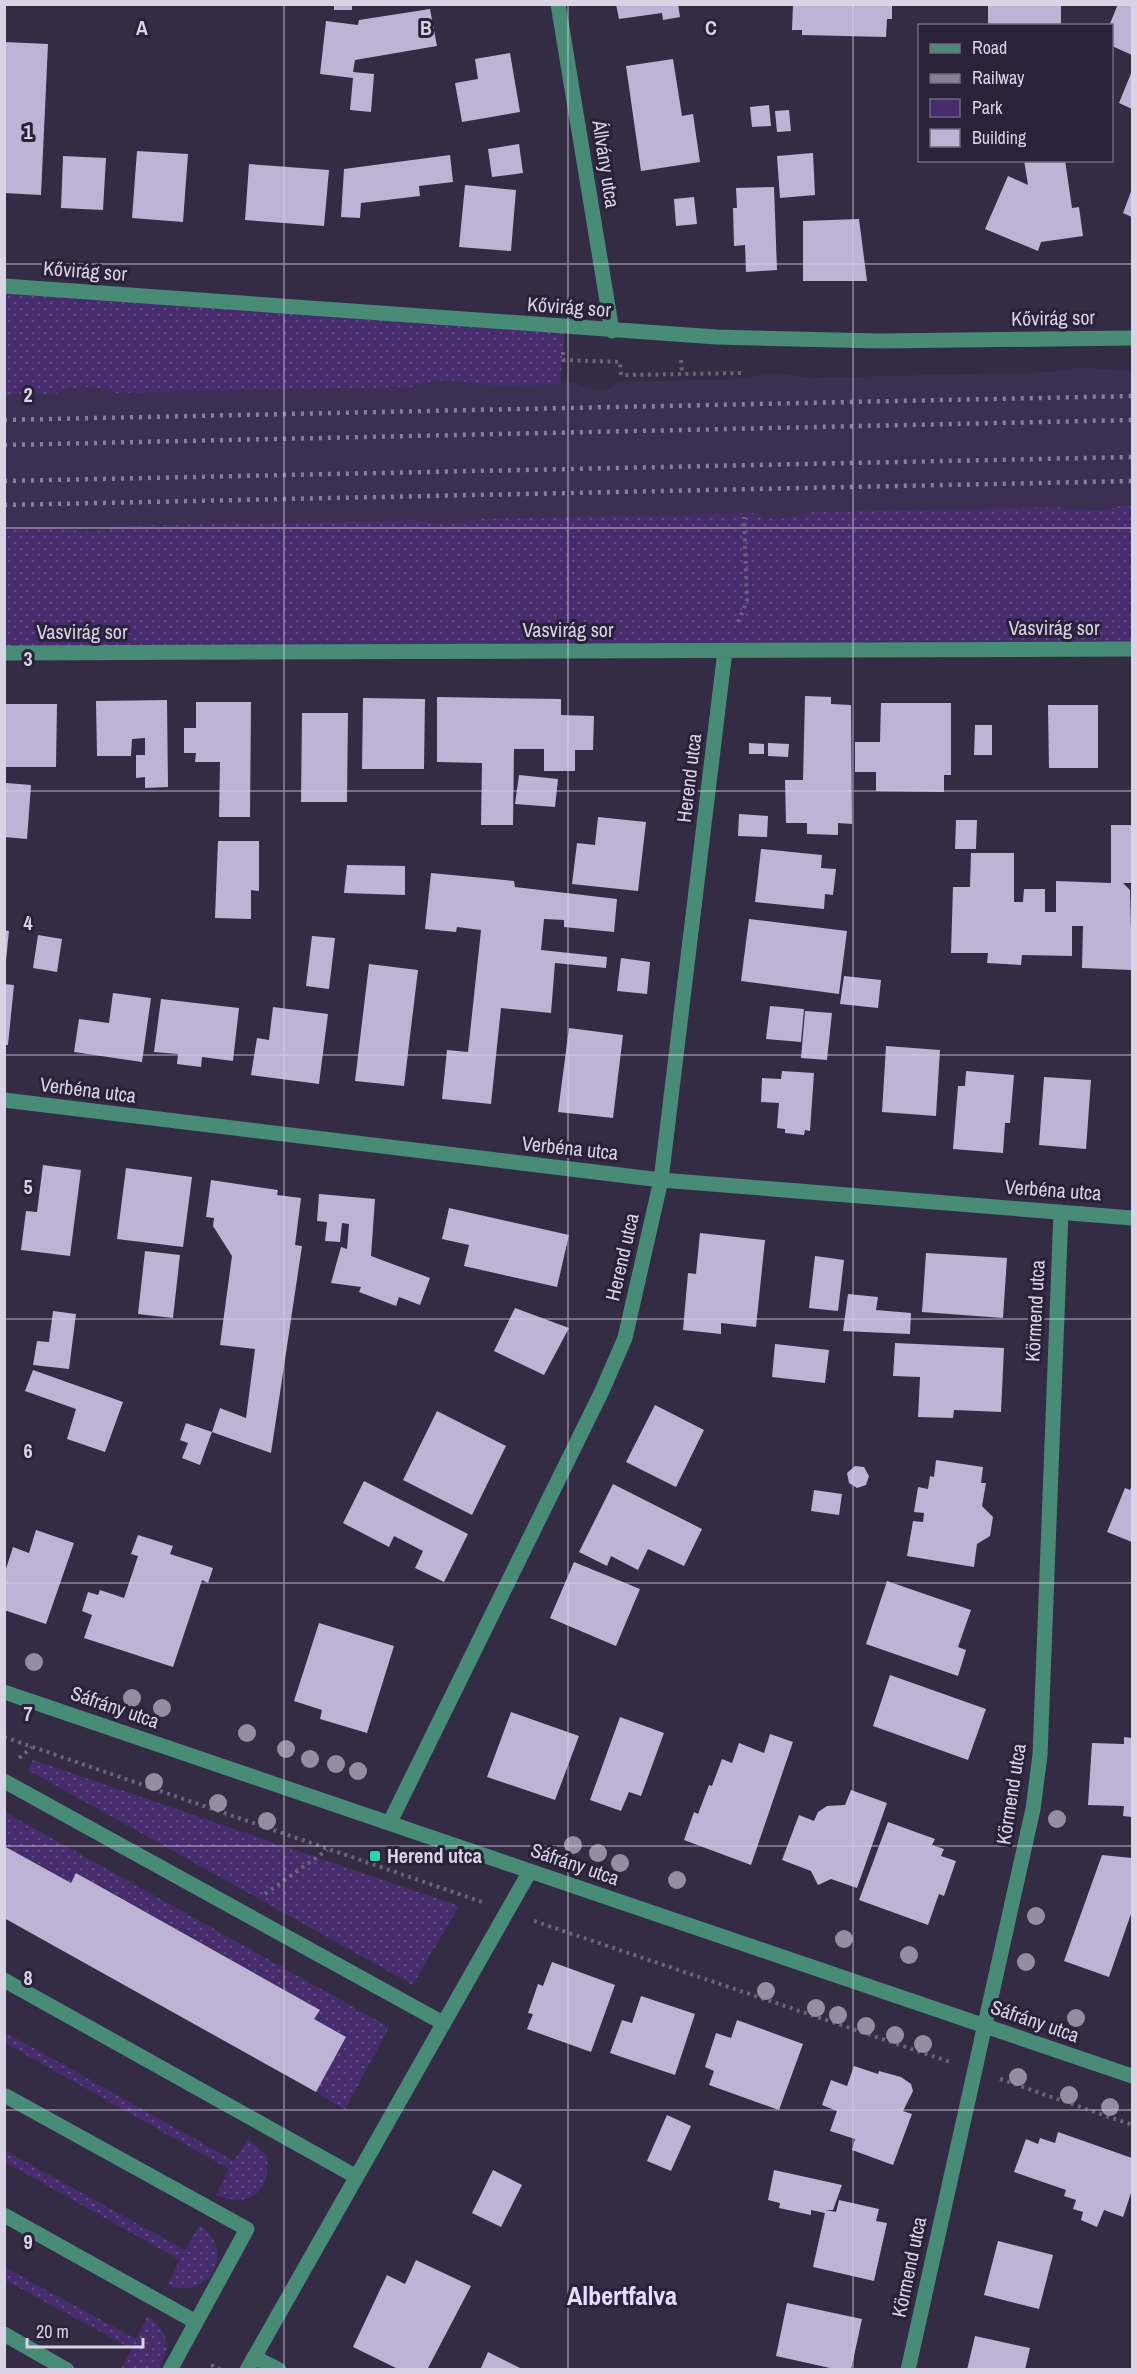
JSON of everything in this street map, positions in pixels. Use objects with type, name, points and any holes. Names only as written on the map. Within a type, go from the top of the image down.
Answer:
[{"type":"street","name":"Állvány utca","points":[[558,4],[612,331]]},
{"type":"street","name":"Kővirág sor","points":[[4,286],[612,331],[879,341],[1132,338]]},
{"type":"street","name":"Vasvirág sor","points":[[4,653],[1132,649]]},
{"type":"street","name":"Herend utca","points":[[390,1822],[602,1391],[625,1338],[661,1180],[725,651]]},
{"type":"street","name":"Verbéna utca","points":[[4,1100],[661,1180],[1132,1218]]},
{"type":"street","name":"Körmend utca","points":[[908,2370],[1033,1809],[1040,1755],[1061,1212]]},
{"type":"street","name":"Sáfrány utca","points":[[4,1692],[1132,2076]]},
{"type":"street","points":[[4,1781],[443,2022]]},
{"type":"street","points":[[279,2370],[250,2363],[530,1871]]},
{"type":"street","points":[[4,1980],[356,2176]]},
{"type":"street","points":[[6,2096],[247,2229],[170,2370]]},
{"type":"street","points":[[4,2215],[196,2322]]},
{"type":"street","points":[[4,2334],[67,2370]]},
{"type":"path","points":[[565,328],[562,360],[620,362],[621,375],[743,373]]},
{"type":"path","points":[[725,651],[747,601],[744,517]]},
{"type":"path","points":[[4,1737],[1132,2125]]},
{"type":"path","points":[[241,1911],[328,1849]]},
{"type":"path","points":[[211,2365],[220,2370]]},
{"type":"shaded area","points":[[1077,367],[1132,371],[1132,505],[1080,511],[1058,507],[810,512],[765,519],[760,513],[475,519],[459,524],[436,526],[415,520],[118,526],[98,532],[75,532],[53,528],[5,529],[4,395],[53,394],[69,388],[93,387],[116,393],[414,387],[435,380],[457,379],[479,384],[574,383],[594,389],[609,389],[619,382],[748,379],[760,374],[785,374],[806,378],[1053,372]]},
{"type":"green space","points":[[4,286],[565,328],[560,384],[499,385],[447,381],[414,387],[116,393],[93,387],[69,388],[53,394],[5,395]]},
{"type":"green space","points":[[1132,505],[1132,649],[5,653],[4,529],[40,527],[91,532],[118,526],[415,520],[445,524],[475,519],[760,513],[765,519],[810,512],[1058,507],[1091,510]]},
{"type":"green space","points":[[33,1760],[459,1906],[413,1985],[28,1770]]},
{"type":"green space","points":[[5,1812],[389,2027],[345,2110],[316,2092],[346,2037],[314,2019],[319,2009],[77,1873],[71,1883],[5,1846]]},
{"type":"green space","points":[[5,2032],[234,2161],[248,2139],[267,2156],[266,2179],[262,2188],[256,2194],[239,2200],[216,2195],[229,2169],[5,2043]]},
{"type":"green space","points":[[4,2150],[185,2250],[200,2225],[211,2236],[216,2248],[217,2260],[214,2271],[206,2280],[195,2286],[182,2288],[167,2285],[180,2260],[5,2162]]},
{"type":"green space","points":[[4,2267],[136,2339],[148,2316],[164,2334],[166,2348],[162,2362],[157,2369],[121,2369],[132,2349],[5,2280]]},
{"type":"building","points":[[334,4],[352,4],[352,10],[334,10]]},
{"type":"building","points":[[616,4],[678,4],[680,17],[663,20],[662,13],[619,19]]},
{"type":"building","points":[[793,4],[892,4],[892,19],[887,19],[886,37],[802,35],[802,30],[792,30]]},
{"type":"building","points":[[988,4],[1061,4],[1061,24],[988,24]]},
{"type":"building","points":[[1118,4],[1132,4],[1132,55],[1113,46],[1113,24],[1110,24]]},
{"type":"building","points":[[430,9],[437,46],[355,60],[353,72],[374,74],[371,112],[350,110],[353,78],[320,74],[326,21],[358,25],[359,20]]},
{"type":"building","points":[[4,42],[48,44],[41,195],[4,193]]},
{"type":"building","points":[[510,53],[520,112],[462,122],[455,83],[478,79],[475,59]]},
{"type":"building","points":[[673,59],[682,116],[693,114],[700,162],[641,171],[626,66]]},
{"type":"building","points":[[1132,71],[1132,109],[1119,103]]},
{"type":"building","points":[[769,105],[771,126],[752,127],[750,107]]},
{"type":"building","points":[[789,110],[791,131],[777,132],[775,111]]},
{"type":"building","points":[[519,144],[523,173],[492,177],[488,149]]},
{"type":"building","points":[[137,151],[188,154],[183,222],[132,218]]},
{"type":"building","points":[[813,153],[815,195],[780,198],[777,156]]},
{"type":"building","points":[[450,155],[453,182],[419,186],[420,196],[361,203],[360,218],[341,217],[344,169]]},
{"type":"building","points":[[63,156],[106,158],[103,210],[61,208]]},
{"type":"building","points":[[1024,162],[1065,162],[1072,208],[1079,207],[1083,236],[1041,242],[1038,251],[985,229],[1008,176],[1028,185]]},
{"type":"building","points":[[249,164],[329,170],[324,226],[245,220]]},
{"type":"building","points":[[465,185],[516,190],[511,251],[459,247]]},
{"type":"building","points":[[774,187],[777,270],[746,272],[745,245],[734,246],[733,208],[737,208],[736,188]]},
{"type":"building","points":[[1132,189],[1132,217],[1123,213]]},
{"type":"building","points":[[694,197],[697,224],[676,226],[674,199]]},
{"type":"building","points":[[859,219],[867,281],[803,281],[803,221]]},
{"type":"building","points":[[805,696],[831,697],[831,704],[851,705],[852,824],[838,823],[838,835],[807,834],[807,823],[786,823],[785,780],[803,780]]},
{"type":"building","points":[[437,697],[561,699],[561,715],[594,716],[593,750],[575,750],[575,771],[544,771],[544,749],[514,749],[513,825],[481,825],[482,763],[437,762]]},
{"type":"building","points":[[363,698],[425,699],[424,769],[362,769]]},
{"type":"building","points":[[167,700],[168,787],[145,788],[145,777],[136,778],[136,755],[145,755],[145,738],[132,739],[131,756],[97,756],[96,701]]},
{"type":"building","points":[[196,702],[251,702],[250,817],[219,817],[220,762],[195,762],[196,753],[184,753],[184,728],[196,728]]},
{"type":"building","points":[[881,703],[951,703],[951,775],[944,775],[944,792],[876,791],[876,772],[855,772],[855,742],[880,742]]},
{"type":"building","points":[[4,704],[57,704],[56,767],[4,767]]},
{"type":"building","points":[[1048,705],[1098,705],[1098,768],[1049,768]]},
{"type":"building","points":[[302,713],[348,713],[347,802],[301,802]]},
{"type":"building","points":[[975,725],[992,725],[992,755],[974,755]]},
{"type":"building","points":[[749,743],[764,744],[764,754],[749,754]]},
{"type":"building","points":[[768,743],[789,744],[788,757],[768,756]]},
{"type":"building","points":[[519,775],[558,779],[555,807],[515,804]]},
{"type":"building","points":[[6,783],[31,785],[27,839],[4,837]]},
{"type":"building","points":[[739,814],[768,816],[767,837],[738,836]]},
{"type":"building","points":[[598,817],[646,822],[638,891],[572,884],[577,843],[595,845]]},
{"type":"building","points":[[956,820],[977,820],[976,849],[955,849]]},
{"type":"building","points":[[1111,825],[1132,825],[1132,883],[1123,883],[1130,890],[1132,970],[1082,968],[1083,926],[1072,926],[1072,956],[1022,955],[1021,965],[987,963],[988,953],[951,953],[953,887],[970,887],[971,853],[1014,853],[1014,902],[1023,902],[1024,889],[1045,889],[1045,912],[1056,912],[1056,881],[1111,883]]},
{"type":"building","points":[[218,841],[259,841],[259,891],[251,890],[251,919],[215,918]]},
{"type":"building","points":[[761,849],[822,855],[821,868],[836,869],[833,895],[825,894],[824,909],[755,902]]},
{"type":"building","points":[[347,865],[405,866],[405,895],[344,893]]},
{"type":"building","points":[[431,873],[514,881],[515,887],[617,899],[614,932],[564,927],[564,920],[544,919],[541,950],[607,957],[606,968],[555,963],[551,1013],[501,1008],[491,1104],[442,1099],[447,1050],[468,1052],[481,930],[457,927],[456,932],[425,929]]},
{"type":"building","points":[[749,919],[847,931],[839,994],[741,981]]},
{"type":"building","points":[[4,930],[9,931],[6,961],[4,961]]},
{"type":"building","points":[[38,935],[62,939],[57,972],[33,968]]},
{"type":"building","points":[[312,936],[335,938],[329,989],[306,986]]},
{"type":"building","points":[[621,958],[650,962],[647,994],[617,991]]},
{"type":"building","points":[[369,964],[418,970],[404,1086],[355,1081]]},
{"type":"building","points":[[844,976],[881,980],[878,1008],[840,1004]]},
{"type":"building","points":[[4,984],[14,985],[8,1045],[4,1045]]},
{"type":"building","points":[[113,993],[151,998],[142,1062],[74,1052],[79,1019],[109,1023]]},
{"type":"building","points":[[161,999],[239,1008],[233,1061],[202,1057],[201,1067],[177,1064],[178,1054],[154,1052]]},
{"type":"building","points":[[770,1006],[804,1009],[801,1042],[766,1039]]},
{"type":"building","points":[[273,1007],[328,1014],[319,1084],[251,1075],[257,1038],[269,1040]]},
{"type":"building","points":[[805,1011],[832,1013],[827,1060],[801,1058]]},
{"type":"building","points":[[569,1028],[623,1035],[613,1118],[558,1112]]},
{"type":"building","points":[[886,1046],[940,1050],[936,1116],[882,1112]]},
{"type":"building","points":[[782,1071],[814,1073],[810,1131],[805,1130],[804,1135],[785,1133],[785,1129],[777,1128],[779,1103],[761,1102],[762,1078],[781,1079]]},
{"type":"building","points":[[966,1071],[1014,1075],[1010,1123],[1005,1123],[1003,1153],[953,1149],[958,1086],[965,1086]]},
{"type":"building","points":[[1044,1077],[1091,1080],[1086,1149],[1039,1145]]},
{"type":"building","points":[[43,1165],[81,1170],[70,1256],[21,1250],[26,1211],[37,1212]]},
{"type":"building","points":[[126,1168],[192,1177],[183,1247],[117,1239]]},
{"type":"building","points":[[211,1180],[278,1190],[277,1195],[301,1198],[295,1245],[302,1246],[271,1453],[212,1432],[220,1408],[246,1418],[255,1349],[220,1345],[232,1256],[213,1226],[214,1218],[206,1217]]},
{"type":"building","points":[[319,1194],[375,1199],[371,1256],[430,1278],[420,1305],[399,1297],[396,1306],[359,1292],[361,1287],[331,1283],[341,1247],[347,1249],[349,1224],[342,1223],[340,1242],[325,1241],[327,1222],[317,1221]]},
{"type":"building","points":[[449,1208],[569,1235],[557,1287],[464,1266],[469,1245],[442,1239]]},
{"type":"building","points":[[700,1233],[765,1240],[756,1327],[721,1323],[721,1334],[683,1330],[688,1273],[696,1274]]},
{"type":"building","points":[[145,1251],[180,1255],[173,1318],[138,1314]]},
{"type":"building","points":[[926,1253],[1007,1258],[1003,1318],[922,1312]]},
{"type":"building","points":[[815,1256],[844,1260],[838,1311],[809,1308]]},
{"type":"building","points":[[848,1294],[878,1297],[876,1310],[911,1313],[910,1334],[843,1331]]},
{"type":"building","points":[[515,1308],[569,1328],[544,1375],[494,1351]]},
{"type":"building","points":[[53,1311],[76,1314],[69,1369],[33,1365],[37,1341],[49,1342]]},
{"type":"building","points":[[895,1343],[1004,1348],[1001,1412],[954,1410],[953,1418],[918,1417],[920,1377],[893,1376]]},
{"type":"building","points":[[775,1344],[829,1350],[825,1383],[772,1377]]},
{"type":"building","points":[[33,1370],[123,1402],[105,1452],[67,1439],[76,1409],[25,1391]]},
{"type":"building","points":[[655,1405],[704,1430],[676,1487],[626,1462]]},
{"type":"building","points":[[437,1411],[506,1446],[472,1515],[403,1480]]},
{"type":"building","points":[[186,1423],[212,1432],[200,1465],[182,1458],[188,1443],[180,1440]]},
{"type":"building","points":[[936,1460],[983,1467],[981,1483],[986,1483],[982,1506],[993,1517],[990,1536],[977,1544],[974,1567],[907,1556],[913,1521],[923,1522],[924,1513],[914,1512],[918,1487],[928,1489],[930,1476],[934,1477]]},
{"type":"building","points":[[855,1466],[864,1467],[869,1476],[866,1485],[857,1488],[849,1483],[847,1473]]},
{"type":"building","points":[[364,1481],[468,1534],[444,1582],[415,1568],[423,1551],[394,1536],[389,1547],[343,1523]]},
{"type":"building","points":[[613,1484],[702,1529],[684,1566],[648,1549],[638,1570],[611,1556],[607,1566],[579,1552]]},
{"type":"building","points":[[1132,1484],[1132,1542],[1107,1532],[1125,1488],[1130,1490]]},
{"type":"building","points":[[814,1490],[842,1494],[839,1515],[811,1511]]},
{"type":"building","points":[[36,1530],[74,1543],[46,1624],[4,1610],[4,1575],[13,1547],[29,1553]]},
{"type":"building","points":[[138,1535],[173,1546],[170,1554],[213,1568],[208,1583],[202,1580],[173,1667],[84,1638],[92,1615],[82,1611],[88,1592],[98,1595],[100,1590],[124,1598],[138,1556],[131,1554]]},
{"type":"building","points":[[574,1562],[640,1589],[616,1646],[550,1618]]},
{"type":"building","points":[[887,1581],[971,1610],[958,1647],[966,1650],[958,1676],[866,1644]]},
{"type":"building","points":[[319,1623],[394,1646],[367,1733],[320,1719],[322,1710],[294,1701]]},
{"type":"building","points":[[890,1675],[986,1709],[968,1760],[873,1726]]},
{"type":"building","points":[[511,1712],[579,1736],[555,1800],[487,1777]]},
{"type":"building","points":[[620,1717],[664,1733],[641,1796],[629,1792],[621,1811],[590,1800]]},
{"type":"building","points":[[770,1734],[793,1742],[751,1865],[684,1840],[694,1812],[698,1814],[722,1759],[732,1763],[739,1743],[764,1753]]},
{"type":"building","points":[[1124,1737],[1132,1738],[1132,1817],[1123,1816],[1124,1806],[1088,1805],[1092,1743],[1124,1744]]},
{"type":"building","points":[[851,1790],[887,1803],[857,1888],[831,1879],[818,1885],[811,1871],[782,1860],[799,1815],[814,1821],[818,1812],[827,1806],[845,1805]]},
{"type":"building","points":[[888,1822],[935,1839],[932,1845],[944,1849],[941,1856],[956,1861],[944,1896],[939,1894],[928,1925],[859,1900]]},
{"type":"building","points":[[4,1846],[71,1883],[76,1873],[320,2010],[314,2019],[346,2037],[316,2092],[4,1918]]},
{"type":"building","points":[[1102,1855],[1132,1858],[1132,1911],[1109,1977],[1064,1961]]},
{"type":"building","points":[[552,1962],[615,1985],[591,2052],[527,2029],[533,2014],[528,2013],[538,1984],[543,1986]]},
{"type":"building","points":[[641,1996],[695,2014],[675,2075],[610,2053],[622,2020],[632,2023]]},
{"type":"building","points":[[737,2020],[803,2044],[779,2110],[709,2085],[714,2071],[705,2067],[716,2033],[731,2038]]},
{"type":"building","points":[[854,2066],[878,2074],[879,2071],[901,2077],[911,2084],[913,2091],[903,2111],[912,2114],[893,2165],[852,2150],[855,2139],[830,2131],[837,2111],[822,2105],[831,2080],[847,2086]]},
{"type":"building","points":[[667,2115],[691,2126],[671,2171],[647,2161]]},
{"type":"building","points":[[1058,2132],[1132,2158],[1132,2190],[1123,2217],[1104,2210],[1097,2227],[1081,2220],[1083,2212],[1073,2209],[1076,2200],[1064,2196],[1066,2190],[1014,2172],[1026,2139],[1038,2144],[1040,2138],[1055,2143]]},
{"type":"building","points":[[493,2170],[522,2185],[501,2227],[472,2213]]},
{"type":"building","points":[[774,2170],[842,2185],[833,2210],[825,2210],[836,2212],[839,2200],[879,2209],[876,2221],[887,2223],[874,2281],[813,2267],[825,2213],[811,2210],[811,2215],[779,2208],[780,2203],[768,2200]]},
{"type":"building","points":[[998,2241],[1053,2255],[1039,2309],[984,2295]]},
{"type":"building","points":[[416,2260],[471,2286],[427,2370],[400,2370],[353,2347],[387,2275],[405,2284]]},
{"type":"building","points":[[787,2303],[862,2319],[851,2370],[839,2370],[776,2356]]},
{"type":"building","points":[[975,2336],[1030,2348],[1025,2370],[967,2370]]},
{"type":"building","points":[[488,2352],[524,2370],[480,2370]]},
{"type":"railway","points":[[4,420],[1132,396]]},
{"type":"railway","points":[[4,445],[1132,420]]},
{"type":"railway","points":[[4,481],[1132,457]]},
{"type":"railway","points":[[4,505],[1132,481]]},
{"type":"place","name":"Herend utca","points":[[375,1856]]},
{"type":"district","name":"Albertfalva","points":[[622,2296]]}]
